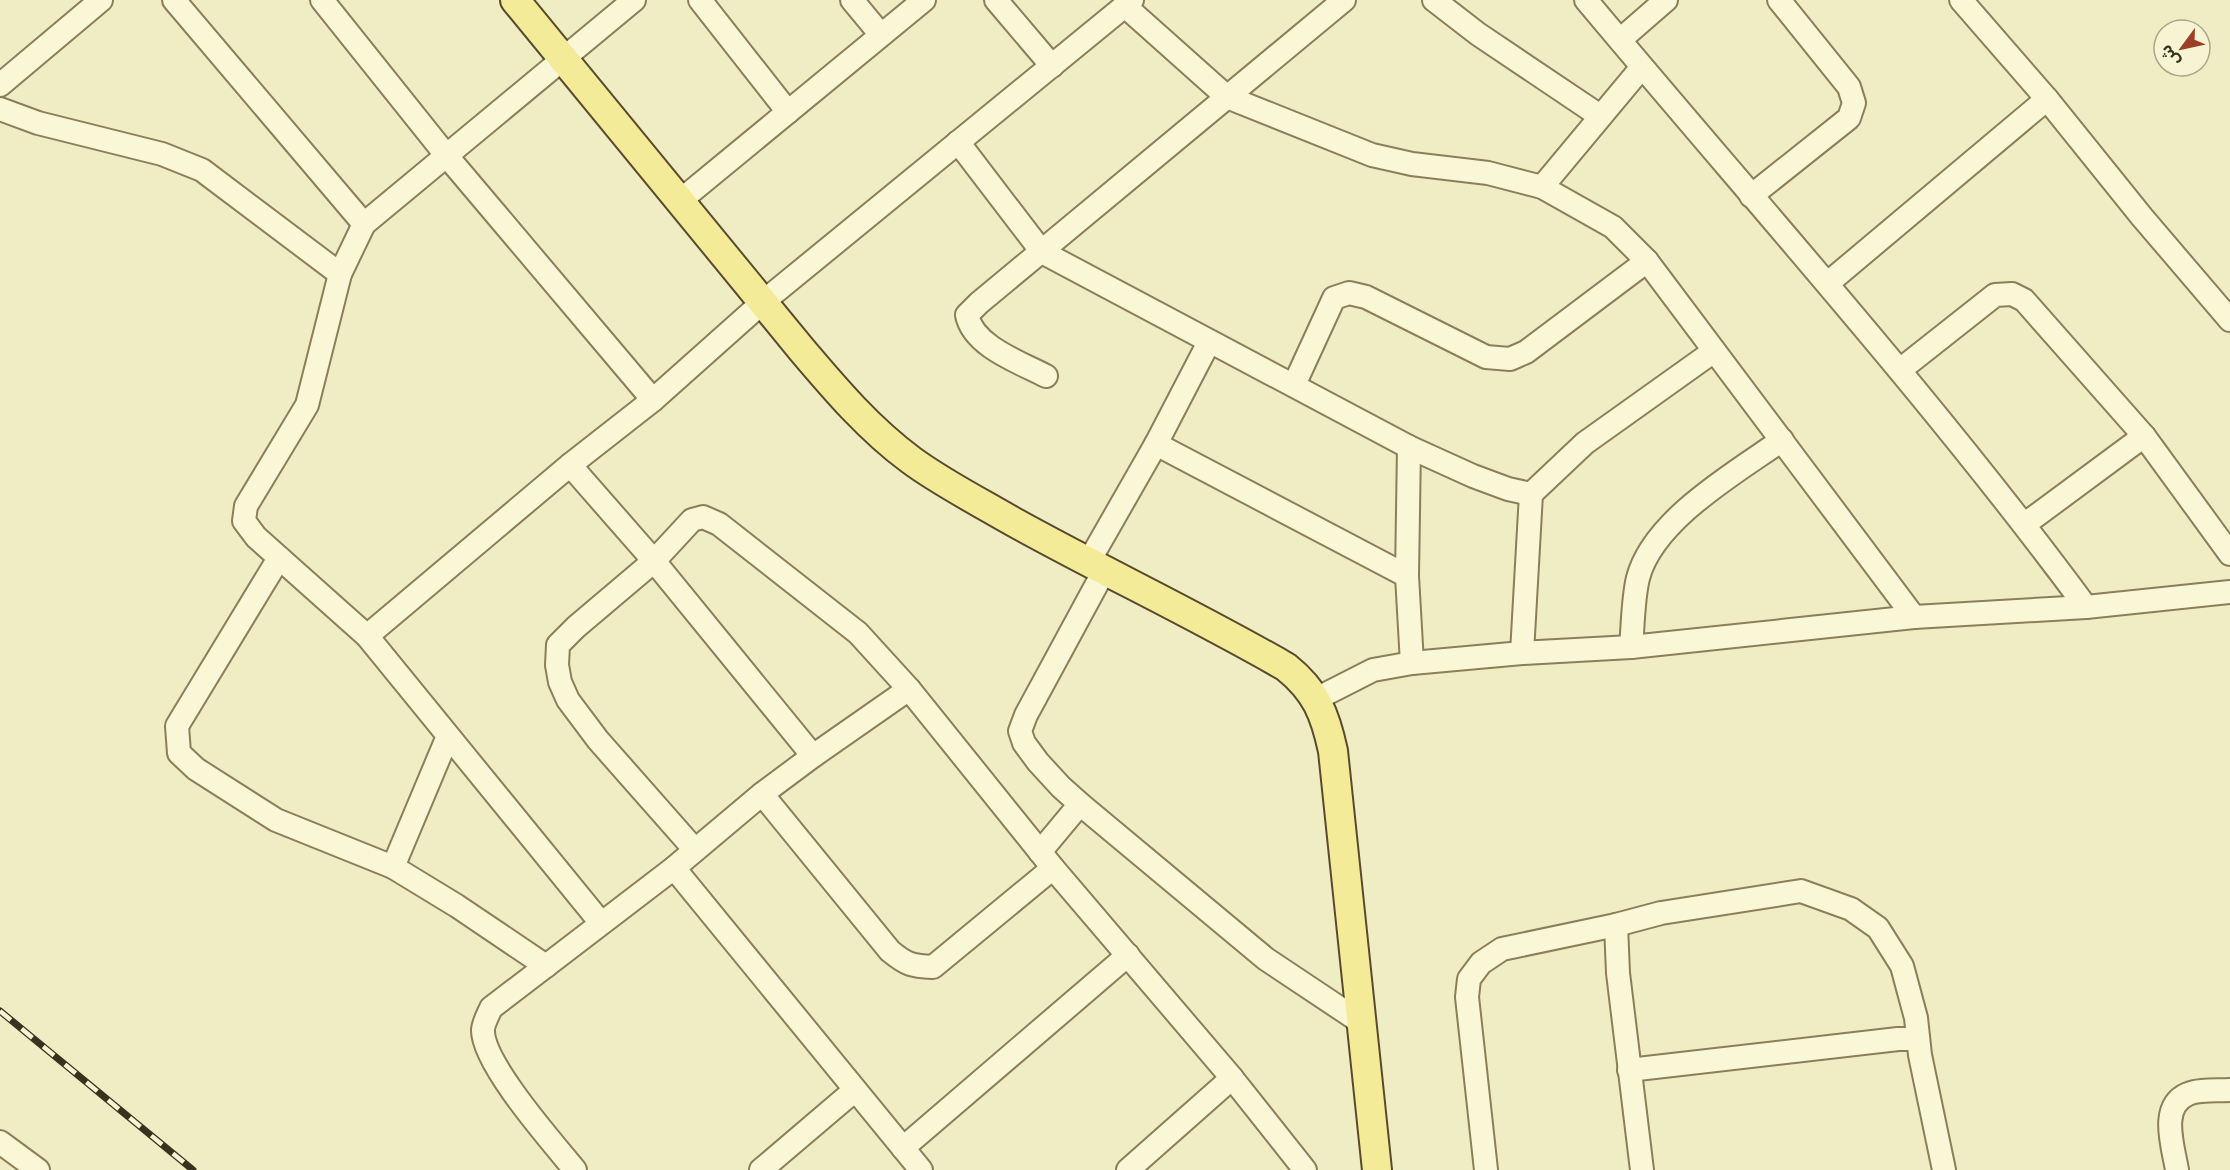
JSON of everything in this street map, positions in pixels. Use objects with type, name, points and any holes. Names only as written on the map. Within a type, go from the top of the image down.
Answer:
[{"type":"main road","points":[[515,0],[838,393],[876,431],[910,460],[945,483],[1096,567],[1286,667],[1299,677],[1316,699],[1326,720],[1333,751],[1377,1170]]},
{"type":"street","points":[[0,85],[101,0]]},
{"type":"street","points":[[174,0],[364,224]]},
{"type":"street","points":[[322,0],[446,155],[653,400]]},
{"type":"street","points":[[601,923],[367,636],[256,537],[244,521],[246,506],[307,405],[340,274],[364,224],[634,0]]},
{"type":"street","points":[[700,0],[788,112]]},
{"type":"street","points":[[852,0],[881,35]]},
{"type":"street","points":[[681,200],[924,0]]},
{"type":"street","points":[[996,0],[1052,66]]},
{"type":"street","points":[[1046,376],[978,338],[969,326],[967,315],[1344,0]]},
{"type":"street","points":[[1434,0],[1478,34],[1600,116]]},
{"type":"street","points":[[1586,0],[1900,370],[2025,524],[2086,607]]},
{"type":"street","points":[[1620,40],[1666,0]]},
{"type":"street","points":[[1751,196],[1849,118],[1854,103],[1850,87],[1779,0]]},
{"type":"street","points":[[1961,0],[2047,99],[2142,218],[2230,320]]},
{"type":"street","points":[[367,636],[570,465],[653,400],[763,302],[1129,3],[1227,96],[1372,155],[1412,164],[1488,173],[1542,187],[1613,226],[1647,261],[1914,617]]},
{"type":"street","points":[[1542,187],[1642,67]]},
{"type":"street","points":[[1828,283],[2047,99]]},
{"type":"street","points":[[0,109],[38,123],[162,154],[202,170],[340,274]]},
{"type":"street","points":[[958,142],[1042,252],[1409,447],[1473,476],[1508,489],[1531,494]]},
{"type":"street","points":[[1294,385],[1334,298],[1349,293],[1366,297],[1486,357],[1509,359],[1526,352],[1647,261]]},
{"type":"street","points":[[1900,370],[1995,295],[2012,294],[2024,300],[2144,436],[2230,554]]},
{"type":"street","points":[[1209,342],[1096,567],[1020,731],[1024,743],[1038,762],[1080,804],[1266,959],[1362,1023]]},
{"type":"street","points":[[1522,653],[1531,494],[1585,443],[1714,351]]},
{"type":"street","points":[[2025,524],[2144,436]]},
{"type":"street","points":[[1631,647],[1638,577],[1656,539],[1696,501],[1782,440]]},
{"type":"street","points":[[1156,444],[1407,576]]},
{"type":"street","points":[[1409,447],[1407,576],[1412,663]]},
{"type":"street","points":[[570,465],[654,561],[813,756]]},
{"type":"street","points":[[695,850],[598,740],[568,700],[560,682],[556,664],[558,645],[654,561],[692,520],[703,517],[719,524],[858,633],[909,689],[1047,860],[1232,1078],[1305,1170]]},
{"type":"street","points":[[279,558],[177,726],[179,753],[196,769],[276,820],[393,867],[457,906],[546,966]]},
{"type":"street","points":[[1316,699],[1373,670],[1412,663],[1522,653],[1631,647],[1914,617],[2086,607],[2230,592]]},
{"type":"street","points":[[575,1170],[497,1069],[486,1044],[483,1030],[491,1008],[674,868],[762,794],[909,689]]},
{"type":"street","points":[[393,867],[448,736]]},
{"type":"street","points":[[762,794],[890,951],[905,963],[933,967],[1047,860],[1080,804]]},
{"type":"street","points":[[674,868],[921,1170]]},
{"type":"street","points":[[1486,1170],[1467,997],[1468,979],[1481,963],[1502,949],[1616,925],[1660,913],[1801,891],[1851,909],[1878,928],[1902,966],[1916,1018],[1918,1039],[1944,1170]]},
{"type":"street","points":[[1616,925],[1618,974],[1642,1170]]},
{"type":"street","points":[[903,1148],[1128,955]]},
{"type":"street","points":[[1629,1070],[1898,1039],[1918,1039]]},
{"type":"street","points":[[1128,1170],[1232,1078]]},
{"type":"street","points":[[774,1166],[855,1090]]},
{"type":"street","points":[[2177,1170],[2169,1116],[2175,1102],[2189,1093],[2230,1090]]},
{"type":"street","points":[[0,1142],[38,1170]]},
{"type":"railway","points":[[0,1011],[193,1170]]}]
